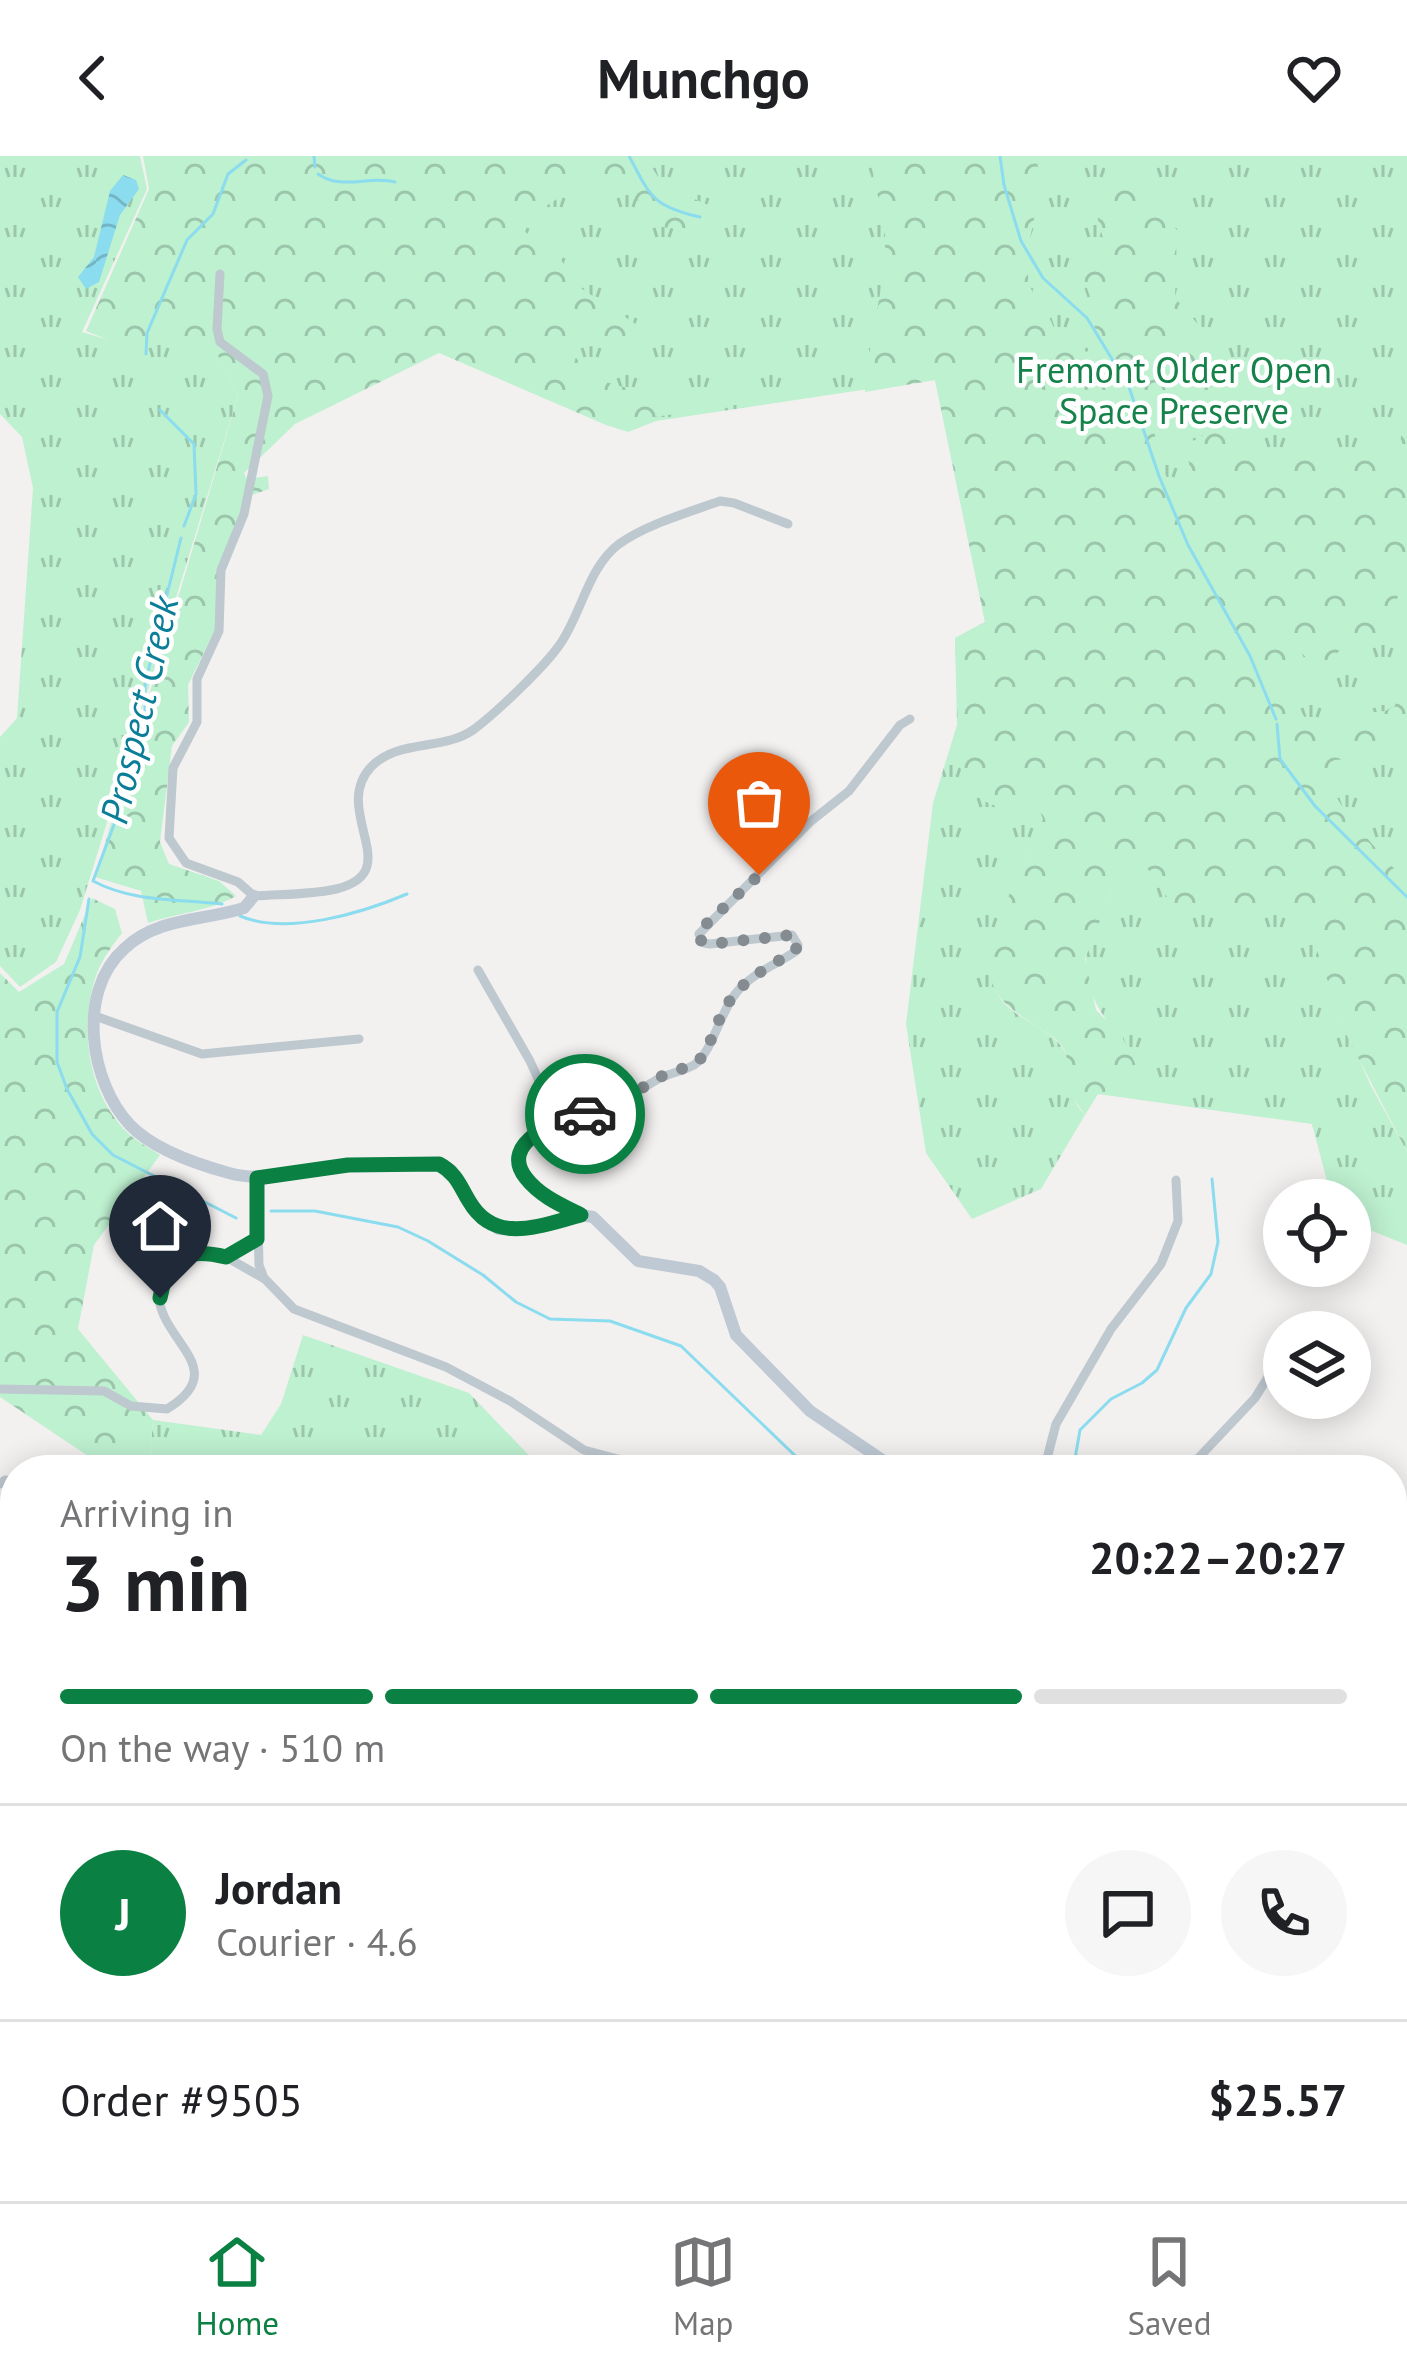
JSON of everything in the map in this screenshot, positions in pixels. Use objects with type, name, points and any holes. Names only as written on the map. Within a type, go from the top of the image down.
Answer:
[{"type":"street","points":[[220,274],[220,342],[263,374],[268,396],[244,514],[221,570],[219,631],[197,680],[197,722],[173,768],[169,838],[186,863],[238,882],[254,896]]},
{"type":"street","points":[[581,1215],[523,1230],[499,1229],[482,1219],[451,1170],[439,1164],[348,1165],[257,1178],[172,1153],[133,1128],[109,1097],[95,1053],[95,1016],[106,974],[124,948],[154,929],[244,908],[254,896],[338,889],[358,879],[368,866],[370,847],[356,811],[359,782],[374,763],[398,750],[449,740],[476,728],[559,646],[601,566],[620,544],[720,501],[788,524]]},
{"type":"street","points":[[875,1455],[810,1411],[736,1335],[714,1280],[699,1271],[638,1262],[593,1217],[546,1197],[520,1169],[520,1159],[532,1135],[557,1121],[607,1109],[662,1076],[695,1064],[705,1054],[724,1008],[736,993],[749,979],[796,950],[797,939],[792,935],[710,944],[698,934],[810,822],[849,791],[900,725],[910,719]]},
{"type":"street","points":[[478,970],[530,1061],[557,1121]]},
{"type":"street","points":[[95,1016],[202,1054],[359,1040]]},
{"type":"street","points":[[257,1178],[257,1239],[264,1278]]},
{"type":"street","points":[[1048,1455],[1056,1424],[1111,1330],[1161,1264],[1178,1221],[1176,1180]]},
{"type":"street","points":[[226,1257],[257,1239]]},
{"type":"street","points":[[0,1389],[104,1391],[131,1406],[167,1409],[189,1388],[194,1371],[190,1351],[165,1318],[160,1298],[164,1278],[185,1255],[205,1252],[226,1257],[264,1278],[294,1309],[446,1367],[584,1450],[603,1455]]},
{"type":"street","points":[[1201,1455],[1263,1385]]},
{"type":"green space","points":[[0,156],[140,156],[147,189],[82,332],[116,342],[140,254],[213,344],[238,396],[80,910],[56,962],[20,987],[0,966],[0,737],[17,718],[33,488],[22,437],[0,414]]},
{"type":"green space","points":[[143,156],[644,156],[665,187],[711,206],[711,219],[699,226],[657,226],[631,195],[605,182],[577,188],[525,220],[524,231],[558,256],[582,289],[651,334],[647,343],[631,353],[577,344],[572,352],[603,381],[671,394],[674,414],[606,425],[439,353],[295,424],[244,473],[247,479],[268,476],[269,489],[249,496],[219,569],[215,630],[188,685],[189,722],[172,746],[160,842],[169,864],[219,881],[236,896],[148,923],[141,891],[95,877],[238,396],[212,343],[116,343],[86,331],[149,189]]},
{"type":"green space","name":"Fremont Older Open Space Preserve","points":[[552,156],[1407,156],[1407,1005],[1340,1016],[1407,1152],[1407,1245],[1371,1230],[1371,1179],[1326,1179],[1312,1124],[1141,1100],[1133,1063],[1103,1016],[1088,981],[1089,942],[1112,889],[1027,853],[993,949],[995,987],[1003,1002],[1062,1047],[1073,1096],[1085,1115],[1041,1189],[972,1219],[926,1153],[906,1024],[933,803],[957,725],[955,638],[985,622],[935,379],[656,421],[628,432],[606,425],[494,226]]},
{"type":"green space","points":[[873,156],[1034,156],[1039,184],[1028,253],[1030,286],[1061,341],[1078,356],[1088,351],[1097,318],[1080,267],[1104,242],[1095,209],[1106,180],[1104,156],[1137,156],[1148,201],[1177,230],[1175,298],[1203,330],[1213,381],[1207,393],[1158,422],[1154,431],[1164,472],[1178,498],[1192,498],[1196,490],[1185,448],[1208,433],[1238,436],[1265,463],[1277,462],[1303,447],[1314,449],[1330,465],[1347,465],[1370,452],[1394,451],[1400,444],[1407,394],[1407,565],[1393,625],[1389,631],[1349,638],[1328,665],[1315,667],[1300,651],[1294,651],[1288,674],[1297,706],[1319,733],[1336,727],[1346,715],[1395,706],[1397,681],[1407,664],[1407,750],[1381,746],[1368,758],[1334,760],[1330,770],[1343,808],[1407,883],[1407,1152],[1347,1036],[1304,913],[1294,908],[1208,916],[1172,904],[1148,869],[1133,873],[1112,889],[1085,959],[1096,1010],[1121,1035],[1141,1076],[1141,1100],[1098,1094],[1085,1115],[1062,1082],[1066,1057],[1062,1046],[1008,1006],[993,985],[993,948],[999,925],[1043,819],[1039,809],[1017,810],[984,801],[973,792],[959,764],[955,638],[985,622],[935,380],[865,392],[885,251]]},
{"type":"green space","points":[[92,898],[115,909],[122,933],[102,963],[91,993],[90,1058],[95,1080],[115,1118],[132,1137],[160,1155],[94,1245],[78,1329],[153,1420],[150,1455],[87,1455],[0,1397],[0,973],[19,992],[64,964]]},
{"type":"green space","points":[[303,1335],[469,1393],[529,1455],[150,1455],[153,1420],[261,1435],[281,1404]]},
{"type":"water","points":[[123,175],[136,180],[139,189],[120,215],[99,282],[86,289],[78,277],[94,257],[110,191]]},
{"type":"waterway","points":[[314,156],[315,167]]},
{"type":"waterway","points":[[629,156],[655,198],[700,217]]},
{"type":"waterway","points":[[1000,156],[1021,241],[1043,278],[1087,318],[1129,387],[1188,545],[1250,656],[1276,719]]},
{"type":"waterway","name":"Prospect Creek","points":[[146,354],[147,333],[187,240],[213,214],[228,174],[246,160]]},
{"type":"waterway","points":[[318,174],[336,181],[395,182]]},
{"type":"waterway","name":"Prospect Creek","points":[[160,410],[194,444],[196,494],[184,526]]},
{"type":"waterway","name":"Prospect Creek","points":[[181,538],[145,684],[145,719],[120,772],[115,822],[93,881],[139,896],[222,904]]},
{"type":"waterway","points":[[1277,724],[1280,759],[1315,806],[1407,897]]},
{"type":"waterway","points":[[240,916],[259,922],[302,923],[347,915],[407,894]]},
{"type":"waterway","name":"Prospect Creek","points":[[89,899],[80,957],[57,1012],[57,1062],[67,1089],[92,1134],[113,1155],[236,1218]]},
{"type":"waterway","points":[[1076,1455],[1080,1430],[1111,1399],[1157,1370],[1186,1308],[1211,1274],[1218,1242],[1212,1179]]},
{"type":"waterway","name":"Prospect Creek","points":[[271,1211],[315,1211],[398,1227],[550,1319],[610,1321],[681,1346],[794,1455]]},
{"type":"way so far","points":[[585,1114],[607,1109],[662,1076],[695,1064],[705,1054],[724,1008],[736,993],[749,979],[796,950],[797,939],[792,935],[710,944],[700,940],[704,926],[759,875]]},
{"type":"route","points":[[160,1298],[164,1278],[185,1255],[205,1252],[226,1257],[257,1239],[257,1178],[348,1165],[439,1164],[451,1170],[482,1219],[499,1229],[523,1230],[581,1215],[546,1197],[525,1177],[520,1159],[532,1135],[566,1117],[585,1114]]}]
